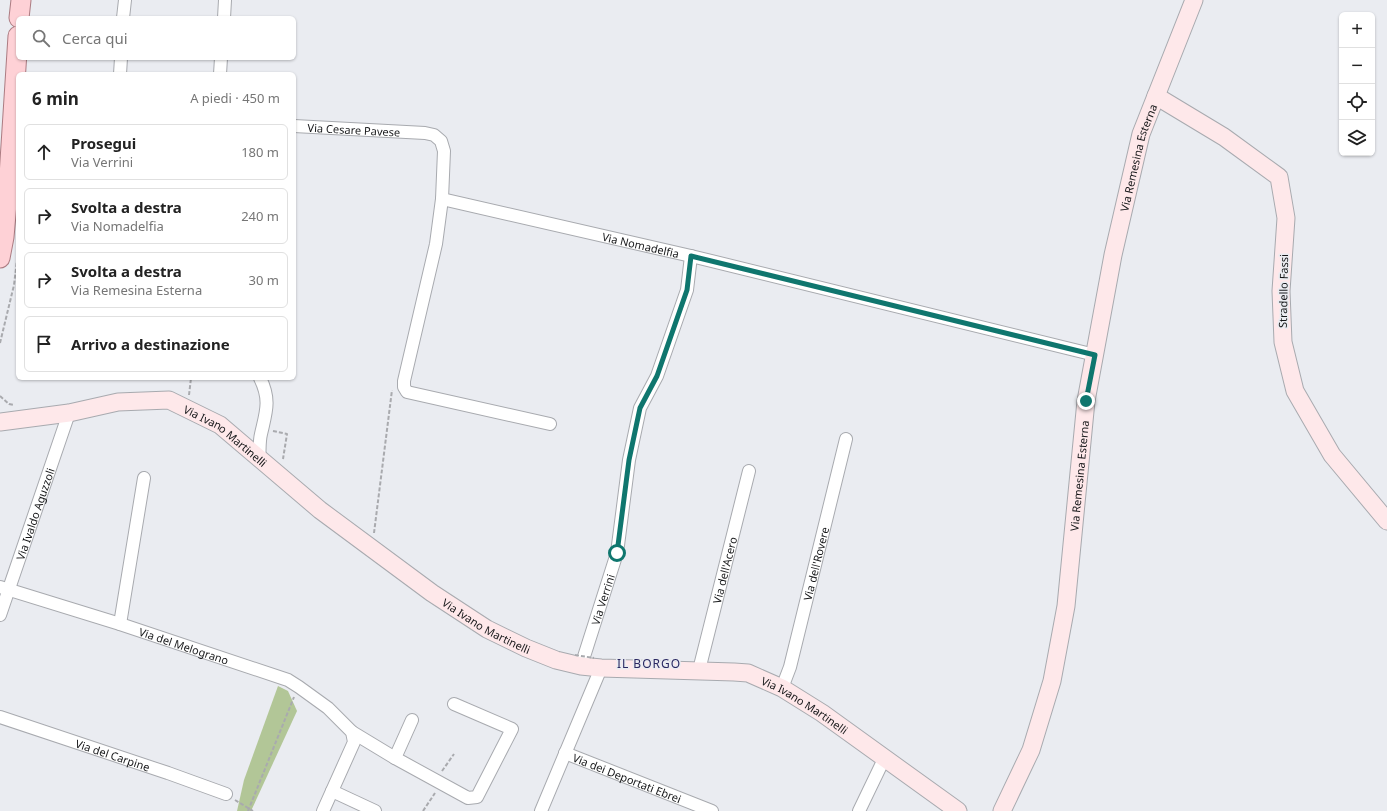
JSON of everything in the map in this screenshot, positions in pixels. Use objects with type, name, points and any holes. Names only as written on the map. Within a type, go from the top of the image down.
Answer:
[{"type":"main road","points":[[20,16],[21,0]]},
{"type":"main road","points":[[7,249],[4,197],[5,160],[16,55]]},
{"type":"street","points":[[123,16],[125,0]]},
{"type":"street","points":[[224,16],[225,0]]},
{"type":"street","name":"Via Remesina Esterna","points":[[1002,811],[1031,750],[1052,681],[1066,606],[1086,401],[1113,255],[1140,142],[1156,96],[1194,0]]},
{"type":"street","points":[[120,72],[121,60]]},
{"type":"street","points":[[220,72],[221,60]]},
{"type":"street","name":"Stradello Fassi","points":[[1156,96],[1224,137],[1279,178],[1286,218],[1281,291],[1283,342],[1295,391],[1332,455],[1387,521]]},
{"type":"street","name":"Via Cesare Pavese","points":[[296,126],[413,132],[434,135],[441,141],[444,151],[442,199],[436,244],[404,381],[404,387],[407,392],[550,424]]},
{"type":"street","name":"Via Nomadelfia","points":[[442,199],[691,256],[1095,355]]},
{"type":"street","name":"Via Verrini","points":[[540,811],[565,753],[617,553],[629,460],[640,408],[657,376],[687,290],[691,256]]},
{"type":"street","points":[[259,460],[261,435],[267,410],[265,388],[261,380]]},
{"type":"street","name":"Via Ivano Martinelli","points":[[0,422],[69,413],[118,402],[169,400],[220,425],[259,460],[320,510],[432,593],[487,629],[526,648],[556,660],[748,673],[782,688],[822,713],[958,811]]},
{"type":"street","name":"Via Ivano Martinelli","points":[[0,411],[16,416],[39,417]]},
{"type":"street","name":"Via Ivaldo Aguzzoli","points":[[0,615],[4,589],[69,413]]},
{"type":"street","name":"Via dell'Rovere","points":[[782,688],[790,667],[846,439]]},
{"type":"street","name":"Via dell'Acero","points":[[699,670],[749,471]]},
{"type":"street","points":[[120,624],[144,478]]},
{"type":"street","name":"Via del Melograno","points":[[4,589],[120,624],[288,680],[299,686],[328,708],[352,732],[395,758],[468,798],[477,797],[512,729],[454,704]]},
{"type":"street","name":"Via del Carpine","points":[[0,717],[226,794]]},
{"type":"street","points":[[395,758],[412,720]]},
{"type":"street","points":[[323,811],[354,742],[352,732]]},
{"type":"street","name":"Via dei Deportati Ebrei","points":[[565,753],[712,811]]},
{"type":"street","points":[[859,811],[885,757]]},
{"type":"street","points":[[332,792],[375,811]]},
{"type":"path","points":[[0,343],[14,285],[7,249]]},
{"type":"path","points":[[248,810],[299,686]]},
{"type":"path","points":[[226,794],[248,810],[253,811]]},
{"type":"green space","points":[[278,686],[288,691],[297,711],[251,811],[237,811],[244,780]]},
{"type":"district","name":"IL BORGO","points":[[649,663]]},
{"type":"route","points":[[617,553],[629,460],[640,408],[657,376],[687,290],[691,256],[1095,355],[1086,401]]}]
